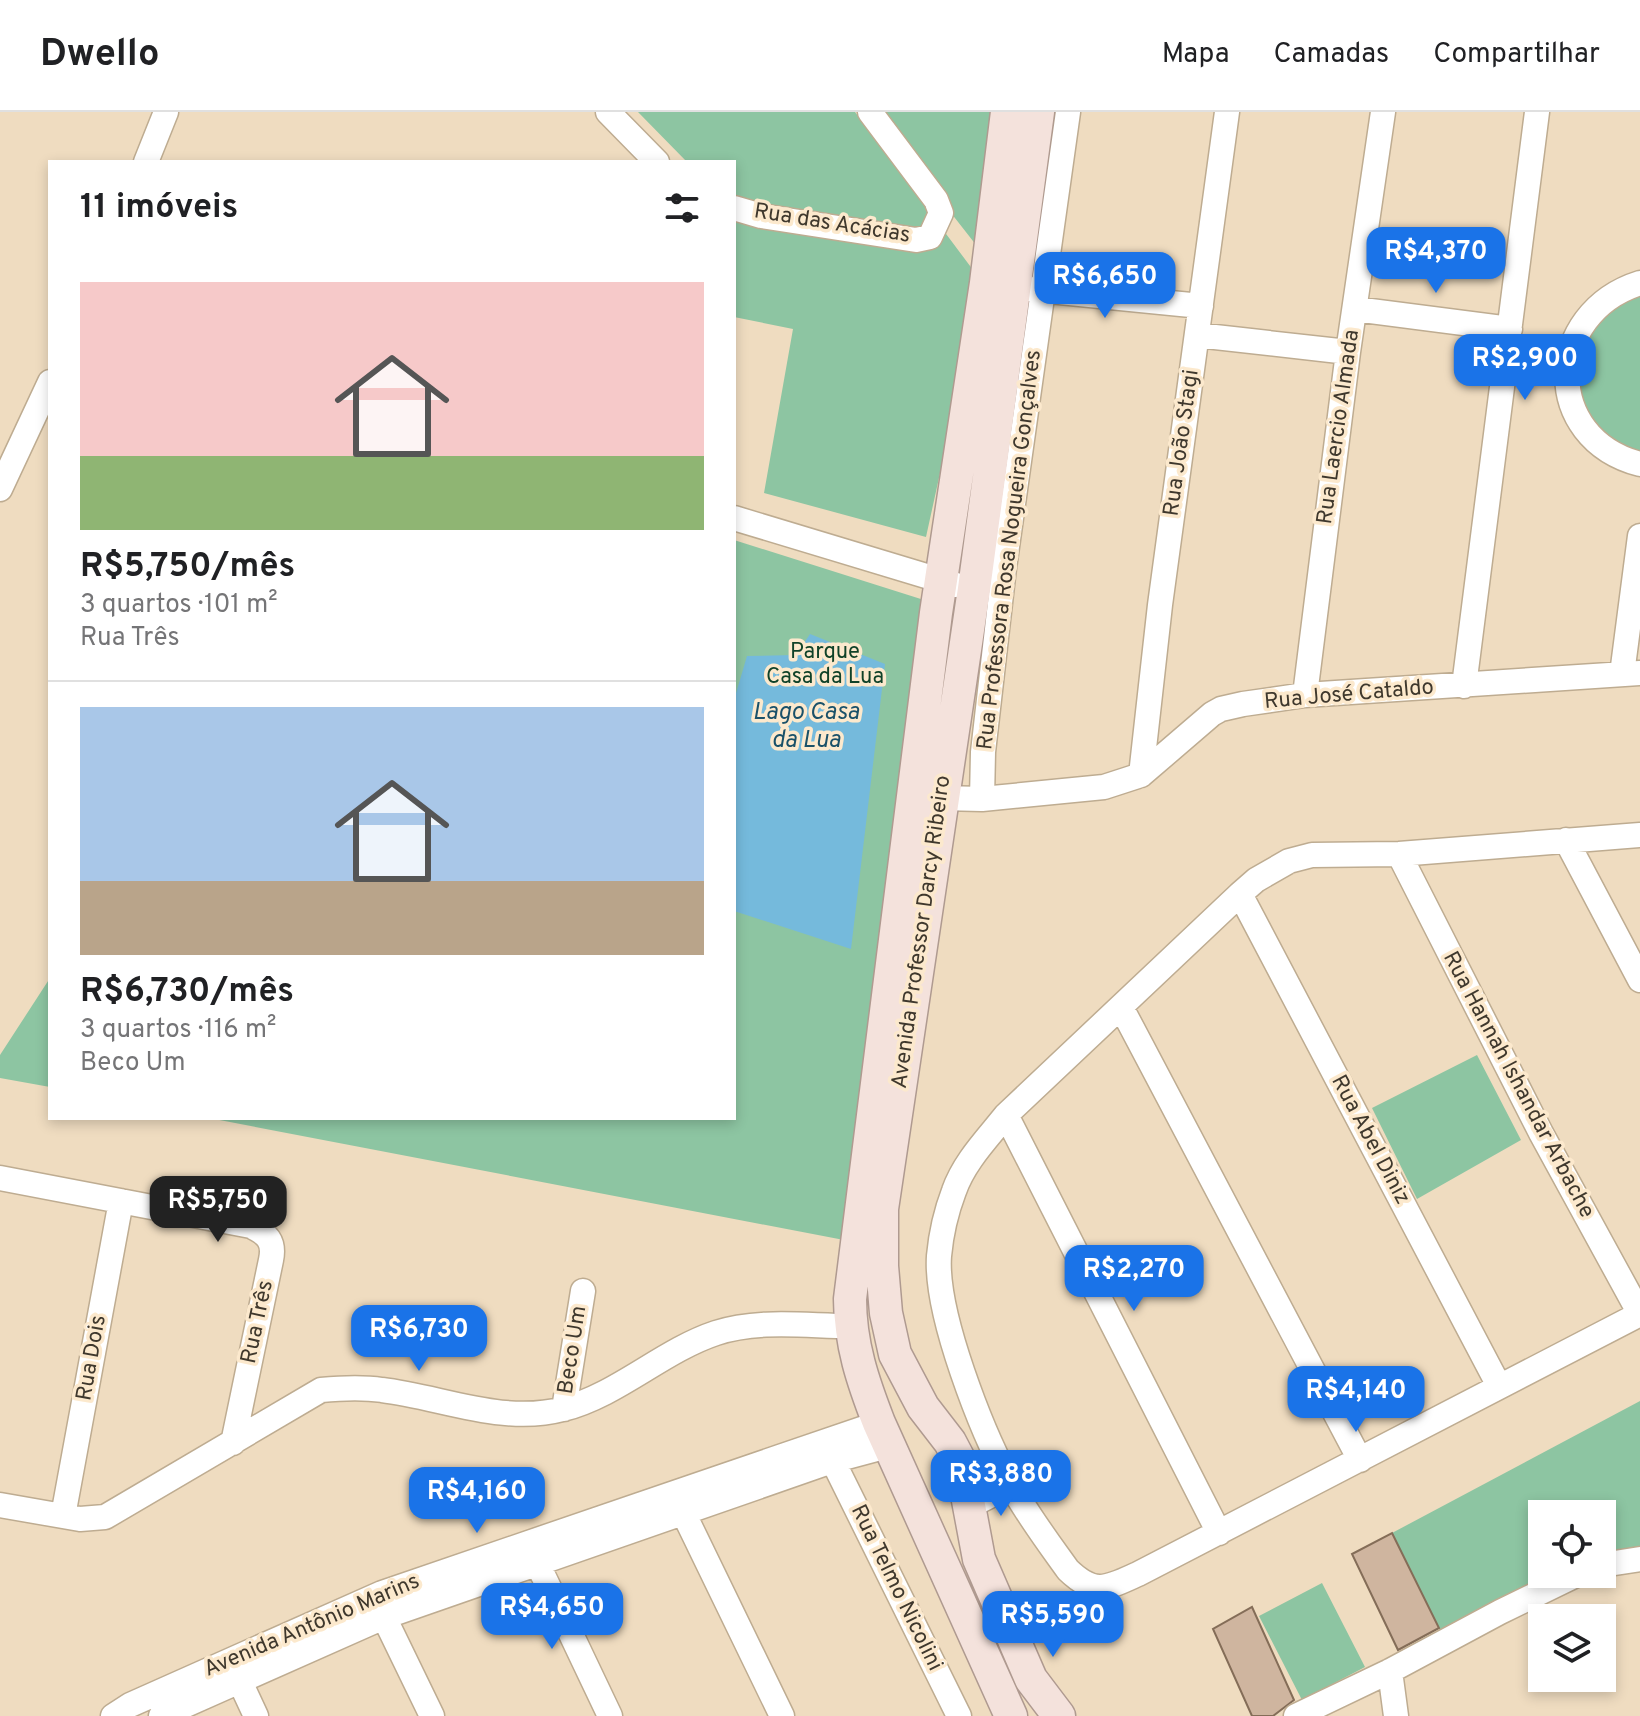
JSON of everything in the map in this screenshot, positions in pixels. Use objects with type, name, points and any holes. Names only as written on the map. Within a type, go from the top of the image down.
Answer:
[{"type":"main road","name":"Avenida Professor Darcy Ribeiro","points":[[1007,112],[866,1162],[850,1299],[850,1326],[860,1374],[887,1443],[1011,1716]]},
{"type":"main road","name":"Avenida Professor Darcy Ribeiro","points":[[1038,112],[1030,289],[974,589],[882,1209],[883,1282],[895,1354],[923,1407],[961,1463],[979,1559],[1031,1679],[1059,1716]]},
{"type":"main road","points":[[850,1326],[866,1332],[895,1354]]},
{"type":"main road","points":[[923,1407],[902,1407],[892,1411],[887,1443],[935,1503],[952,1509],[970,1506]]},
{"type":"street","points":[[147,160],[166,112]]},
{"type":"street","points":[[608,112],[655,160]]},
{"type":"street","name":"Rua das Acácias","points":[[736,209],[761,216],[916,240],[930,237],[941,213],[936,200],[870,112]]},
{"type":"street","name":"Rua Professora Rosa Nogueira Gonçalves","points":[[982,799],[983,752],[1030,289],[1068,112]]},
{"type":"street","name":"Rua João Stagi","points":[[1141,775],[1160,605],[1227,112]]},
{"type":"street","name":"Rua Laercio Almada","points":[[1305,695],[1348,352],[1383,112]]},
{"type":"street","points":[[1464,686],[1537,112]]},
{"type":"street","points":[[1640,283],[1619,289],[1595,306],[1578,329],[1568,357],[1567,382],[1573,407],[1585,429],[1602,448],[1624,460],[1640,464]]},
{"type":"street","points":[[1030,289],[1201,306]]},
{"type":"street","points":[[1355,309],[1509,340],[1568,357]]},
{"type":"street","points":[[1197,335],[1348,352]]},
{"type":"street","points":[[2,481],[48,386]]},
{"type":"street","points":[[736,519],[974,589]]},
{"type":"street","points":[[1631,674],[1640,536]]},
{"type":"street","name":"Rua José Cataldo","points":[[941,798],[982,799],[1104,787],[1141,775],[1201,721],[1221,709],[1305,695],[1631,674]]},
{"type":"street","points":[[1640,835],[1399,854],[1312,855],[1266,873],[1006,1115],[974,1155],[955,1187],[945,1218],[939,1259],[944,1308],[982,1427],[1011,1485],[1068,1570],[1080,1582],[1093,1588],[1110,1586],[1138,1574],[1640,1314]]},
{"type":"street","points":[[1566,840],[1640,980]]},
{"type":"street","name":"Rua Hannah Ishandar Arbache","points":[[1399,854],[1541,1133],[1640,1314]]},
{"type":"street","name":"Rua Abel Diniz","points":[[1240,894],[1499,1386]]},
{"type":"street","points":[[1121,1007],[1360,1460]]},
{"type":"street","points":[[1006,1115],[1219,1533]]},
{"type":"street","name":"Rua Três","points":[[0,1178],[251,1226],[271,1240],[271,1260],[233,1443]]},
{"type":"street","name":"Rua Dois","points":[[63,1516],[121,1201]]},
{"type":"street","name":"Beco Um","points":[[564,1409],[583,1291]]},
{"type":"street","points":[[0,1505],[92,1520],[105,1517],[321,1390],[345,1387],[383,1390],[472,1408],[530,1414],[564,1409],[605,1392],[672,1352],[714,1333],[760,1325],[850,1326]]},
{"type":"street","points":[[955,1452],[969,1446],[982,1427]]},
{"type":"street","name":"Avenida Antônio Marins","points":[[161,1716],[532,1554],[828,1452],[887,1443]]},
{"type":"street","name":"Avenida Antônio Marins","points":[[113,1716],[130,1705],[382,1593],[684,1514],[828,1452]]},
{"type":"street","name":"Rua Telmo Nicolini","points":[[828,1452],[959,1716]]},
{"type":"street","points":[[970,1506],[1011,1485]]},
{"type":"street","points":[[684,1514],[782,1716]]},
{"type":"street","points":[[532,1554],[610,1716]]},
{"type":"street","points":[[1616,1563],[1640,1559]]},
{"type":"street","points":[[1296,1716],[1549,1588]]},
{"type":"street","points":[[384,1617],[432,1716]]},
{"type":"street","points":[[230,1660],[256,1716]]},
{"type":"street","points":[[1390,1671],[1396,1716]]},
{"type":"green space","points":[[638,112],[855,112],[982,282],[926,537],[764,493],[793,329],[736,317],[736,160],[685,160]]},
{"type":"green space","points":[[872,112],[993,112],[980,250]]},
{"type":"green space","points":[[1640,290],[1640,457],[1592,427],[1576,388],[1588,329]]},
{"type":"green space","name":"Parque Casa da Lua","points":[[736,541],[924,600],[844,1240],[219,1120],[736,1120]]},
{"type":"green space","points":[[48,981],[48,1087],[0,1078],[0,1055]]},
{"type":"green space","points":[[1477,1055],[1521,1140],[1417,1199],[1372,1108]]},
{"type":"green space","points":[[1640,1401],[1640,1555],[1616,1550],[1616,1500],[1528,1500],[1528,1585],[1440,1631],[1392,1533]]},
{"type":"green space","points":[[1322,1583],[1365,1667],[1302,1700],[1259,1616]]},
{"type":"water","name":"Lago Casa da Lua","points":[[810,634],[885,664],[851,949],[736,912],[736,693],[747,656],[796,655]]},
{"type":"building","points":[[1392,1533],[1439,1628],[1398,1650],[1352,1554]]},
{"type":"building","points":[[1252,1607],[1294,1700],[1273,1716],[1252,1716],[1213,1629]]}]
